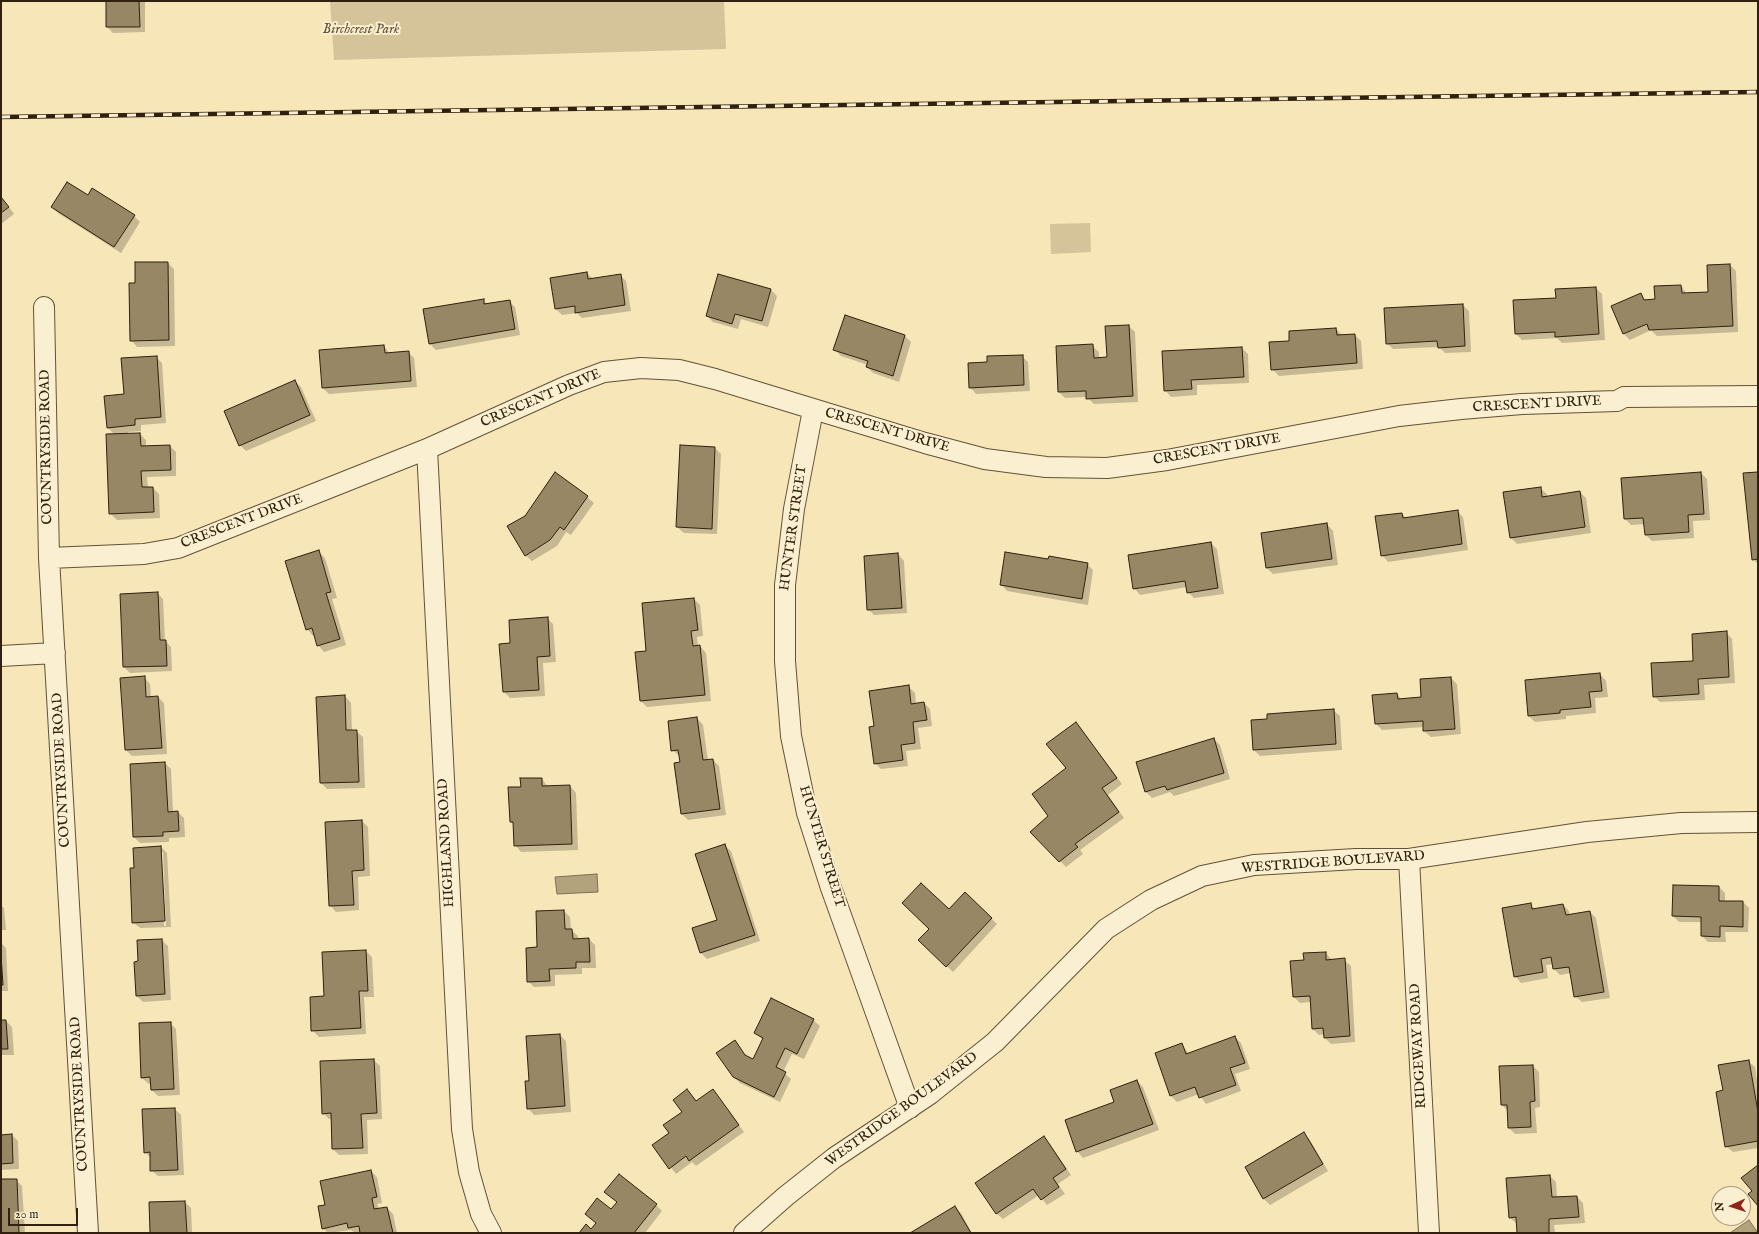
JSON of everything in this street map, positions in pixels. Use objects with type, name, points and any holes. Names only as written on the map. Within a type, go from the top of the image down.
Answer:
[{"type":"street","name":"COUNTRYSIDE ROAD","points":[[44,307],[49,558],[88,1233]]},
{"type":"street","name":"CRESCENT DRIVE","points":[[49,558],[144,554],[178,548],[427,449],[569,385],[604,372],[634,369],[679,370],[715,379],[926,444],[985,459],[1046,467],[1107,468],[1167,460],[1399,416],[1461,409],[1522,404],[1617,401],[1624,397],[1758,396]]},
{"type":"street","name":"HUNTER STREET","points":[[813,410],[794,509],[785,585],[785,661],[791,736],[807,813],[823,863],[910,1108]]},
{"type":"street","name":"HIGHLAND ROAD","points":[[427,449],[462,1129],[469,1172],[481,1214],[491,1233]]},
{"type":"street","points":[[1,656],[55,653]]},
{"type":"street","name":"WESTRIDGE BOULEVARD","points":[[744,1233],[786,1196],[834,1158],[910,1108],[995,1042],[1106,929],[1151,900],[1202,876],[1254,865],[1356,859],[1409,859],[1587,832],[1681,823],[1758,822]]},
{"type":"street","name":"RIDGEWAY ROAD","points":[[1409,859],[1429,1233]]},
{"type":"green space","name":"Birchcrest Park","points":[[330,1],[724,1],[726,49],[334,60]]},
{"type":"green space","points":[[1090,223],[1091,252],[1051,254],[1050,224]]},
{"type":"shaded area","points":[[597,874],[598,892],[557,894],[555,877]]},
{"type":"shaded area","points":[[1751,1223],[1758,1233],[1730,1233],[1740,1226],[1751,1226]]},
{"type":"building","points":[[106,1],[139,1],[140,27],[106,27]]},
{"type":"building","points":[[67,182],[88,195],[92,188],[135,215],[114,247],[51,207]]},
{"type":"building","points":[[1,197],[9,207],[1,213]]},
{"type":"building","points":[[135,262],[168,262],[169,340],[130,341],[129,283],[135,283]]},
{"type":"building","points":[[1730,264],[1733,326],[1649,330],[1647,324],[1623,334],[1611,306],[1641,293],[1644,300],[1655,299],[1654,286],[1681,285],[1682,293],[1708,292],[1707,265]]},
{"type":"building","points":[[587,272],[588,279],[621,274],[625,305],[575,313],[575,306],[555,309],[550,278]]},
{"type":"building","points":[[718,274],[771,289],[762,321],[735,314],[732,324],[706,316]]},
{"type":"building","points":[[1596,287],[1599,334],[1555,337],[1555,332],[1515,334],[1513,300],[1556,298],[1555,289]]},
{"type":"building","points":[[484,299],[484,304],[510,300],[515,329],[429,344],[423,309]]},
{"type":"building","points":[[1463,304],[1465,346],[1438,348],[1437,341],[1386,344],[1384,308]]},
{"type":"building","points":[[845,315],[905,335],[893,376],[866,367],[868,361],[833,350]]},
{"type":"building","points":[[1129,325],[1133,396],[1086,399],[1086,391],[1058,392],[1056,346],[1093,344],[1094,358],[1107,357],[1105,326]]},
{"type":"building","points":[[1336,328],[1337,335],[1355,334],[1357,363],[1271,370],[1269,342],[1289,341],[1289,331]]},
{"type":"building","points":[[384,345],[385,353],[409,351],[411,381],[322,388],[319,350]]},
{"type":"building","points":[[1242,347],[1244,377],[1191,380],[1192,389],[1164,391],[1162,351]]},
{"type":"building","points":[[1023,355],[1024,385],[969,388],[968,363],[987,362],[987,356]]},
{"type":"building","points":[[157,356],[161,417],[135,419],[135,425],[107,428],[104,396],[124,394],[121,358]]},
{"type":"building","points":[[295,380],[310,415],[239,446],[224,411]]},
{"type":"building","points":[[140,433],[141,446],[170,445],[171,470],[141,471],[142,487],[153,487],[154,512],[109,514],[106,434]]},
{"type":"building","points":[[680,445],[715,447],[712,529],[676,527]]},
{"type":"building","points":[[555,472],[588,496],[564,530],[560,527],[550,540],[525,556],[507,526],[525,516]]},
{"type":"building","points":[[1701,472],[1704,514],[1688,515],[1689,532],[1645,535],[1643,518],[1624,519],[1621,478]]},
{"type":"building","points":[[1758,472],[1758,559],[1752,560],[1743,473]]},
{"type":"building","points":[[1541,487],[1542,497],[1580,491],[1585,527],[1510,538],[1503,492]]},
{"type":"building","points":[[1458,510],[1462,544],[1381,556],[1375,516],[1402,513],[1403,518]]},
{"type":"building","points":[[1327,523],[1332,559],[1266,568],[1261,533]]},
{"type":"building","points":[[1211,542],[1218,588],[1187,593],[1185,581],[1133,589],[1128,555]]},
{"type":"building","points":[[319,550],[331,592],[326,593],[340,639],[317,646],[312,628],[306,630],[285,561]]},
{"type":"building","points":[[1005,552],[1048,559],[1049,556],[1088,563],[1082,599],[1000,585]]},
{"type":"building","points":[[898,553],[902,608],[867,610],[864,556]]},
{"type":"building","points":[[158,592],[160,640],[166,640],[167,666],[123,667],[120,594]]},
{"type":"building","points":[[694,598],[698,630],[691,631],[693,646],[700,645],[705,695],[640,701],[635,652],[646,651],[642,603]]},
{"type":"building","points":[[548,617],[550,656],[537,657],[539,690],[503,692],[499,644],[510,643],[509,620]]},
{"type":"building","points":[[1727,631],[1729,677],[1698,679],[1699,694],[1653,697],[1651,663],[1693,661],[1692,634]]},
{"type":"building","points":[[1600,673],[1602,691],[1589,692],[1591,707],[1560,710],[1560,713],[1528,716],[1525,680]]},
{"type":"building","points":[[145,676],[146,697],[158,696],[162,748],[125,750],[120,678]]},
{"type":"building","points":[[1451,677],[1455,729],[1423,731],[1423,721],[1375,724],[1372,695],[1397,693],[1398,699],[1421,697],[1420,679]]},
{"type":"building","points":[[909,685],[911,704],[924,702],[927,720],[913,722],[915,743],[901,745],[903,760],[874,764],[869,727],[874,726],[869,691]]},
{"type":"building","points":[[345,695],[346,730],[357,730],[359,782],[320,783],[316,697]]},
{"type":"building","points":[[1334,709],[1336,744],[1253,750],[1251,720],[1267,719],[1267,714]]},
{"type":"building","points":[[697,717],[703,760],[713,759],[720,809],[681,814],[674,763],[680,762],[678,750],[671,751],[668,721]]},
{"type":"building","points":[[1076,722],[1117,778],[1102,788],[1119,812],[1075,844],[1078,847],[1059,862],[1030,832],[1048,816],[1032,794],[1066,768],[1046,744]]},
{"type":"building","points":[[1214,738],[1224,773],[1167,790],[1165,786],[1145,792],[1136,762]]},
{"type":"building","points":[[165,762],[168,812],[178,811],[179,831],[163,832],[163,836],[133,837],[130,764]]},
{"type":"building","points":[[520,778],[542,778],[542,786],[570,785],[572,844],[514,846],[513,822],[510,822],[508,787],[521,787]]},
{"type":"building","points":[[362,820],[364,870],[352,871],[354,905],[329,906],[325,822]]},
{"type":"building","points":[[725,844],[755,935],[700,953],[692,928],[717,920],[695,854]]},
{"type":"building","points":[[161,846],[165,921],[132,923],[130,868],[134,868],[133,848]]},
{"type":"building","points":[[921,883],[949,909],[965,892],[992,918],[946,967],[918,940],[929,929],[902,903]]},
{"type":"building","points":[[1673,885],[1719,886],[1719,901],[1743,901],[1743,927],[1720,926],[1720,937],[1701,936],[1701,917],[1672,916]]},
{"type":"building","points":[[1531,903],[1532,909],[1563,904],[1566,915],[1590,911],[1604,992],[1574,997],[1569,967],[1553,969],[1551,957],[1541,959],[1543,972],[1514,977],[1502,908]]},
{"type":"building","points":[[564,910],[565,929],[572,929],[573,939],[589,938],[590,962],[576,962],[576,968],[549,969],[550,981],[527,982],[526,948],[537,947],[536,911]]},
{"type":"building","points":[[162,939],[165,994],[136,996],[134,962],[138,961],[137,940]]},
{"type":"building","points":[[366,950],[368,991],[359,991],[361,1028],[311,1031],[310,997],[324,996],[322,952]]},
{"type":"building","points":[[1326,952],[1326,960],[1345,958],[1350,1036],[1324,1038],[1323,1028],[1312,1029],[1310,996],[1293,997],[1290,961],[1304,960],[1303,953]]},
{"type":"building","points":[[1,955],[3,985],[1,985]]},
{"type":"building","points":[[771,998],[814,1019],[797,1054],[785,1048],[776,1067],[786,1072],[774,1097],[733,1077],[716,1053],[735,1040],[745,1055],[753,1059],[763,1038],[754,1033]]},
{"type":"building","points":[[1,1020],[6,1020],[8,1049],[1,1049]]},
{"type":"building","points":[[171,1022],[174,1089],[151,1090],[150,1077],[141,1078],[139,1023]]},
{"type":"building","points":[[560,1034],[565,1106],[527,1109],[525,1081],[529,1081],[526,1036]]},
{"type":"building","points":[[1235,1036],[1245,1063],[1230,1068],[1236,1085],[1199,1098],[1195,1087],[1170,1096],[1155,1053],[1182,1043],[1186,1054]]},
{"type":"building","points":[[374,1059],[377,1113],[361,1114],[363,1148],[332,1149],[331,1113],[322,1114],[320,1061]]},
{"type":"building","points":[[1749,1060],[1758,1112],[1758,1141],[1725,1147],[1716,1092],[1723,1090],[1718,1065]]},
{"type":"building","points":[[1533,1065],[1535,1101],[1530,1102],[1531,1127],[1508,1128],[1507,1105],[1501,1105],[1499,1066]]},
{"type":"building","points":[[1137,1080],[1153,1124],[1076,1152],[1065,1120],[1114,1102],[1110,1090]]},
{"type":"building","points":[[687,1089],[696,1101],[713,1089],[739,1125],[689,1161],[686,1156],[669,1169],[652,1145],[669,1133],[663,1125],[682,1112],[673,1100]]},
{"type":"building","points":[[175,1108],[178,1170],[150,1171],[150,1152],[144,1153],[142,1109]]},
{"type":"building","points":[[1304,1132],[1323,1164],[1263,1199],[1245,1167]]},
{"type":"building","points":[[12,1134],[13,1163],[1,1164],[1,1135]]},
{"type":"building","points":[[1044,1136],[1066,1169],[1053,1178],[1059,1187],[1041,1200],[1033,1189],[996,1214],[975,1183]]},
{"type":"building","points":[[1758,1165],[1758,1206],[1751,1198],[1751,1186],[1748,1186],[1741,1178]]},
{"type":"building","points":[[371,1170],[377,1197],[372,1198],[374,1209],[387,1207],[393,1233],[360,1233],[359,1226],[348,1228],[347,1223],[322,1229],[318,1206],[325,1205],[320,1181]]},
{"type":"building","points":[[619,1174],[657,1204],[634,1233],[579,1233],[586,1224],[591,1229],[596,1223],[585,1214],[597,1198],[611,1209],[617,1202],[604,1192]]},
{"type":"building","points":[[1550,1175],[1552,1197],[1577,1196],[1579,1217],[1549,1219],[1549,1233],[1517,1233],[1516,1217],[1509,1218],[1506,1178]]},
{"type":"building","points":[[1,1179],[17,1179],[19,1233],[1,1233]]},
{"type":"building","points":[[185,1201],[187,1233],[150,1233],[149,1202]]},
{"type":"building","points":[[955,1206],[971,1233],[910,1233]]},
{"type":"railway","points":[[1,117],[1758,92]]}]
